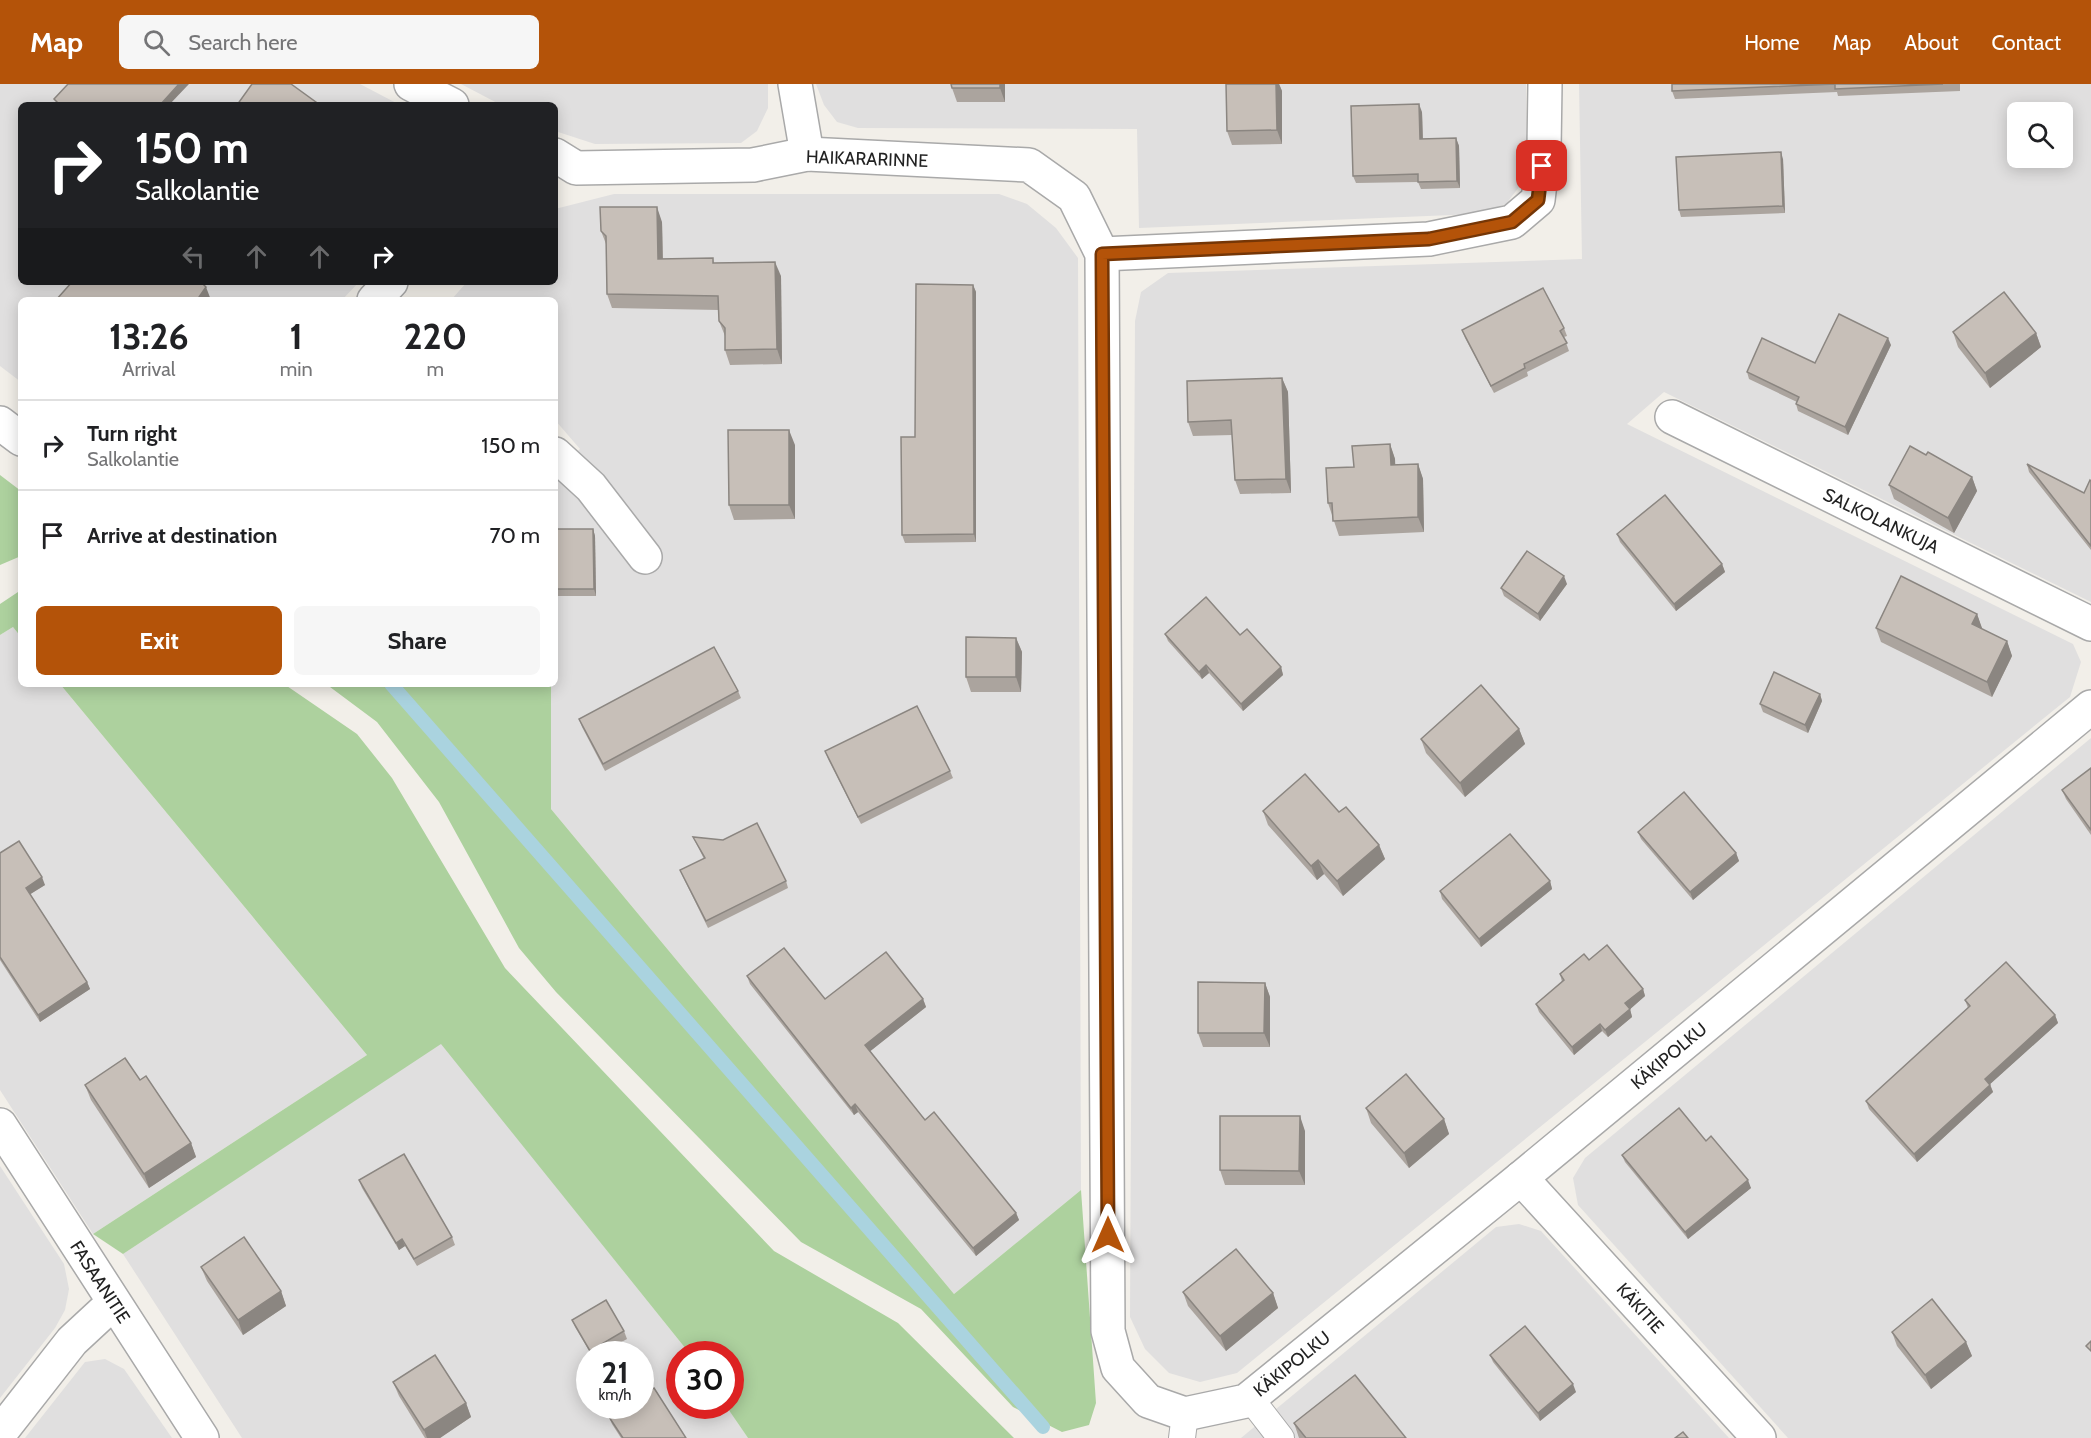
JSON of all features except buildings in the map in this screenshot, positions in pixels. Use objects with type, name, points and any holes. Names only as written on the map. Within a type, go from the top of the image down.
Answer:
[{"type":"street","points":[[411,84],[446,102]]},
{"type":"street","points":[[795,84],[807,154]]},
{"type":"street","points":[[1102,254],[1429,239],[1512,222],[1538,200],[1544,149],[1545,84]]},
{"type":"street","name":"HAIKARARINNE","points":[[558,157],[576,168],[753,165],[807,154],[1029,165],[1074,197],[1102,254]]},
{"type":"street","name":"KÄKIPOLKU","points":[[1102,254],[1108,1331],[1118,1368],[1148,1401],[1184,1426],[1250,1398],[1521,1178],[2091,707]]},
{"type":"street","points":[[377,297],[388,285]]},
{"type":"street","name":"SALKOLANKUJA","points":[[1672,417],[2091,624]]},
{"type":"street","points":[[0,423],[18,437]]},
{"type":"street","points":[[558,457],[591,487],[645,557]]},
{"type":"street","name":"FASAANITIE","points":[[0,1125],[112,1302],[202,1438]]},
{"type":"street","name":"KÄKITIE","points":[[1521,1178],[1759,1438]]},
{"type":"street","points":[[0,1433],[72,1341],[112,1302]]},
{"type":"lane","points":[[1250,1398],[1281,1438]]},
{"type":"shaded area","points":[[0,84],[360,84],[394,102],[18,102],[18,285],[356,285],[345,297],[18,297],[18,380],[0,366]]},
{"type":"shaded area","points":[[461,84],[768,84],[768,108],[757,131],[741,143],[595,144],[558,132],[558,102],[495,102]]},
{"type":"shaded area","points":[[816,84],[1526,84],[1527,168],[1519,187],[1506,204],[1476,214],[1139,228],[1137,129],[858,128],[837,122],[824,105]]},
{"type":"shaded area","points":[[1579,84],[2091,84],[2091,602],[1664,392],[1627,424],[2073,644],[2081,662],[2070,697],[1237,1373],[1200,1382],[1169,1373],[1145,1349],[1130,1317],[1135,321],[1141,292],[1168,273],[1582,259]]},
{"type":"shaded area","points":[[614,194],[999,194],[1027,204],[1056,228],[1078,258],[1081,1190],[954,1294],[551,809],[551,687],[558,687],[558,467],[580,449],[558,423],[558,297],[454,297],[464,285],[558,285],[558,208]]},
{"type":"shaded area","points":[[13,627],[18,633],[18,687],[62,687],[367,1055],[93,1234],[0,1090],[0,635]]},
{"type":"shaded area","points":[[2091,738],[2091,1438],[1788,1438],[1578,1205],[1573,1178],[1585,1158]]},
{"type":"shaded area","points":[[441,1043],[680,1341],[666,1341],[666,1419],[735,1419],[748,1438],[242,1438],[123,1254]]},
{"type":"shaded area","points":[[0,1166],[64,1264],[69,1289],[65,1310],[55,1328],[0,1398]]},
{"type":"shaded area","points":[[1519,1224],[1541,1231],[1729,1438],[1241,1438],[1496,1227]]},
{"type":"shaded area","points":[[105,1359],[124,1369],[172,1438],[25,1438],[85,1362]]},
{"type":"green space","points":[[0,475],[18,489],[18,557],[0,565]]},
{"type":"green space","points":[[18,592],[18,633],[13,627],[0,635],[0,604]]},
{"type":"green space","points":[[62,687],[288,687],[357,734],[392,778],[505,968],[774,1251],[898,1323],[1014,1438],[748,1438],[735,1419],[744,1419],[744,1341],[680,1341],[441,1044],[123,1254],[93,1234],[367,1055]]},
{"type":"green space","points":[[330,687],[551,687],[551,809],[954,1294],[1081,1190],[1096,1403],[1089,1425],[1062,1432],[1013,1407],[921,1309],[801,1242],[556,992],[519,948],[439,802],[377,722]]},
{"type":"waterway","points":[[394,687],[1043,1427]]},
{"type":"route","points":[[1108,1235],[1102,254],[1429,239],[1512,222],[1538,200],[1542,166]]}]
